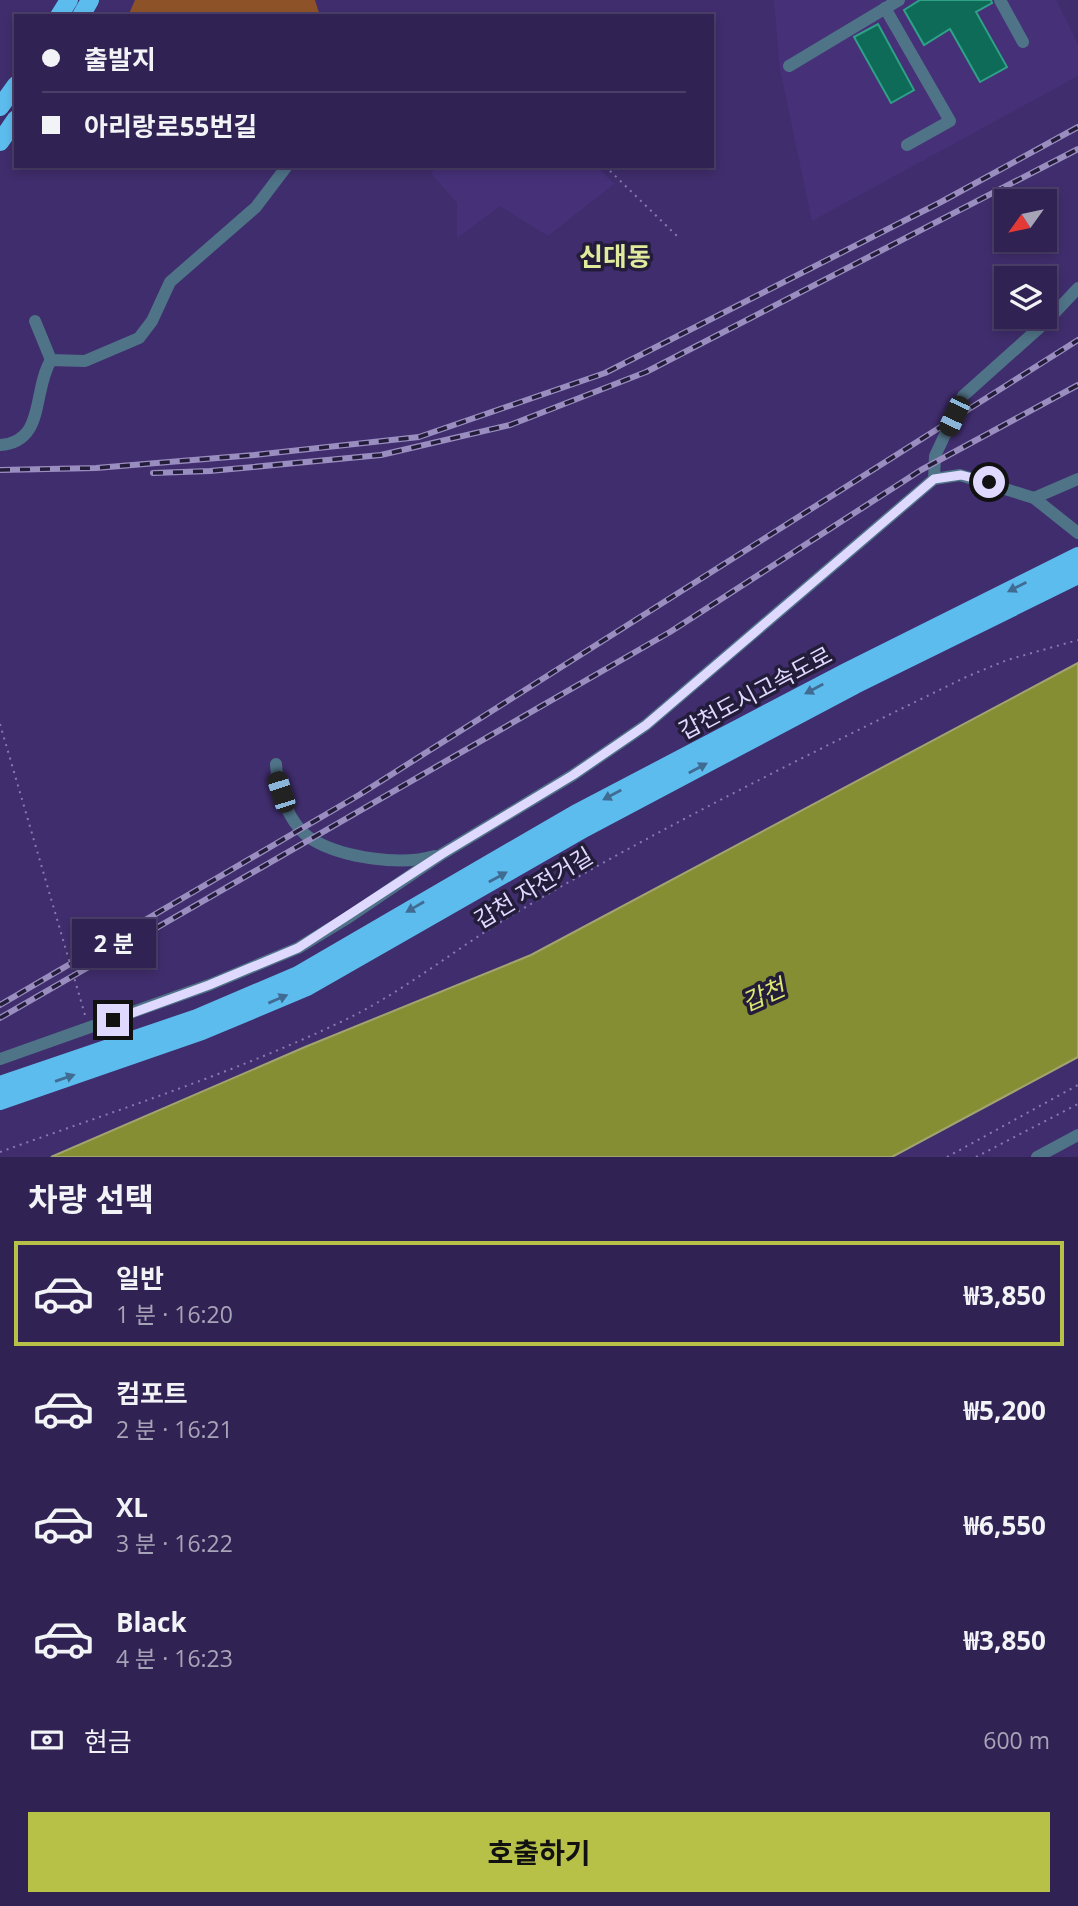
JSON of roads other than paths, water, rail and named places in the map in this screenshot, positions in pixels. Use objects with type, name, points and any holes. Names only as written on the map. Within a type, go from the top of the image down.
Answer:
[{"type":"highway","points":[[0,107],[14,88]]},
{"type":"highway","points":[[0,142],[14,122]]},
{"type":"highway","name":"갑천도시고속도로","points":[[0,1086],[197,1018],[298,975],[575,814],[846,672],[1078,556]]},
{"type":"highway","name":"갑천도시고속도로","points":[[0,1101],[202,1031],[307,986],[585,828],[855,685],[1078,575]]},
{"type":"street","points":[[789,66],[899,0]]},
{"type":"street","points":[[1000,0],[1023,42]]},
{"type":"street","points":[[885,8],[950,121],[906,145]]},
{"type":"street","points":[[51,360],[85,361],[139,338],[152,321],[170,282],[256,207],[285,168]]},
{"type":"street","points":[[934,479],[935,456],[963,396],[1048,320],[1078,288]]},
{"type":"street","points":[[0,445],[20,441],[30,431],[39,391],[51,360],[35,321]]},
{"type":"street","points":[[0,1059],[209,985],[298,948],[442,854],[573,775],[646,725],[934,479],[961,475],[1034,498],[1078,533]]},
{"type":"street","points":[[1034,498],[1078,479]]},
{"type":"street","points":[[276,764],[286,806],[312,840],[355,855],[390,861],[417,861],[442,854]]},
{"type":"street","points":[[1037,1157],[1078,1135]]},
{"type":"water","name":"갑천","points":[[1078,663],[1078,1057],[892,1157],[51,1157],[305,1047],[531,955]]},
{"type":"railway","points":[[0,470],[96,468],[254,455],[419,437],[605,373],[941,202],[1078,127]]},
{"type":"railway","points":[[153,473],[210,471],[381,455],[510,425],[646,372],[1078,149]]},
{"type":"railway","points":[[0,1005],[359,795],[1078,340]]},
{"type":"railway","points":[[0,1018],[670,632],[921,470],[1078,385]]},
{"type":"district","name":"신대동","points":[[615,256]]}]
